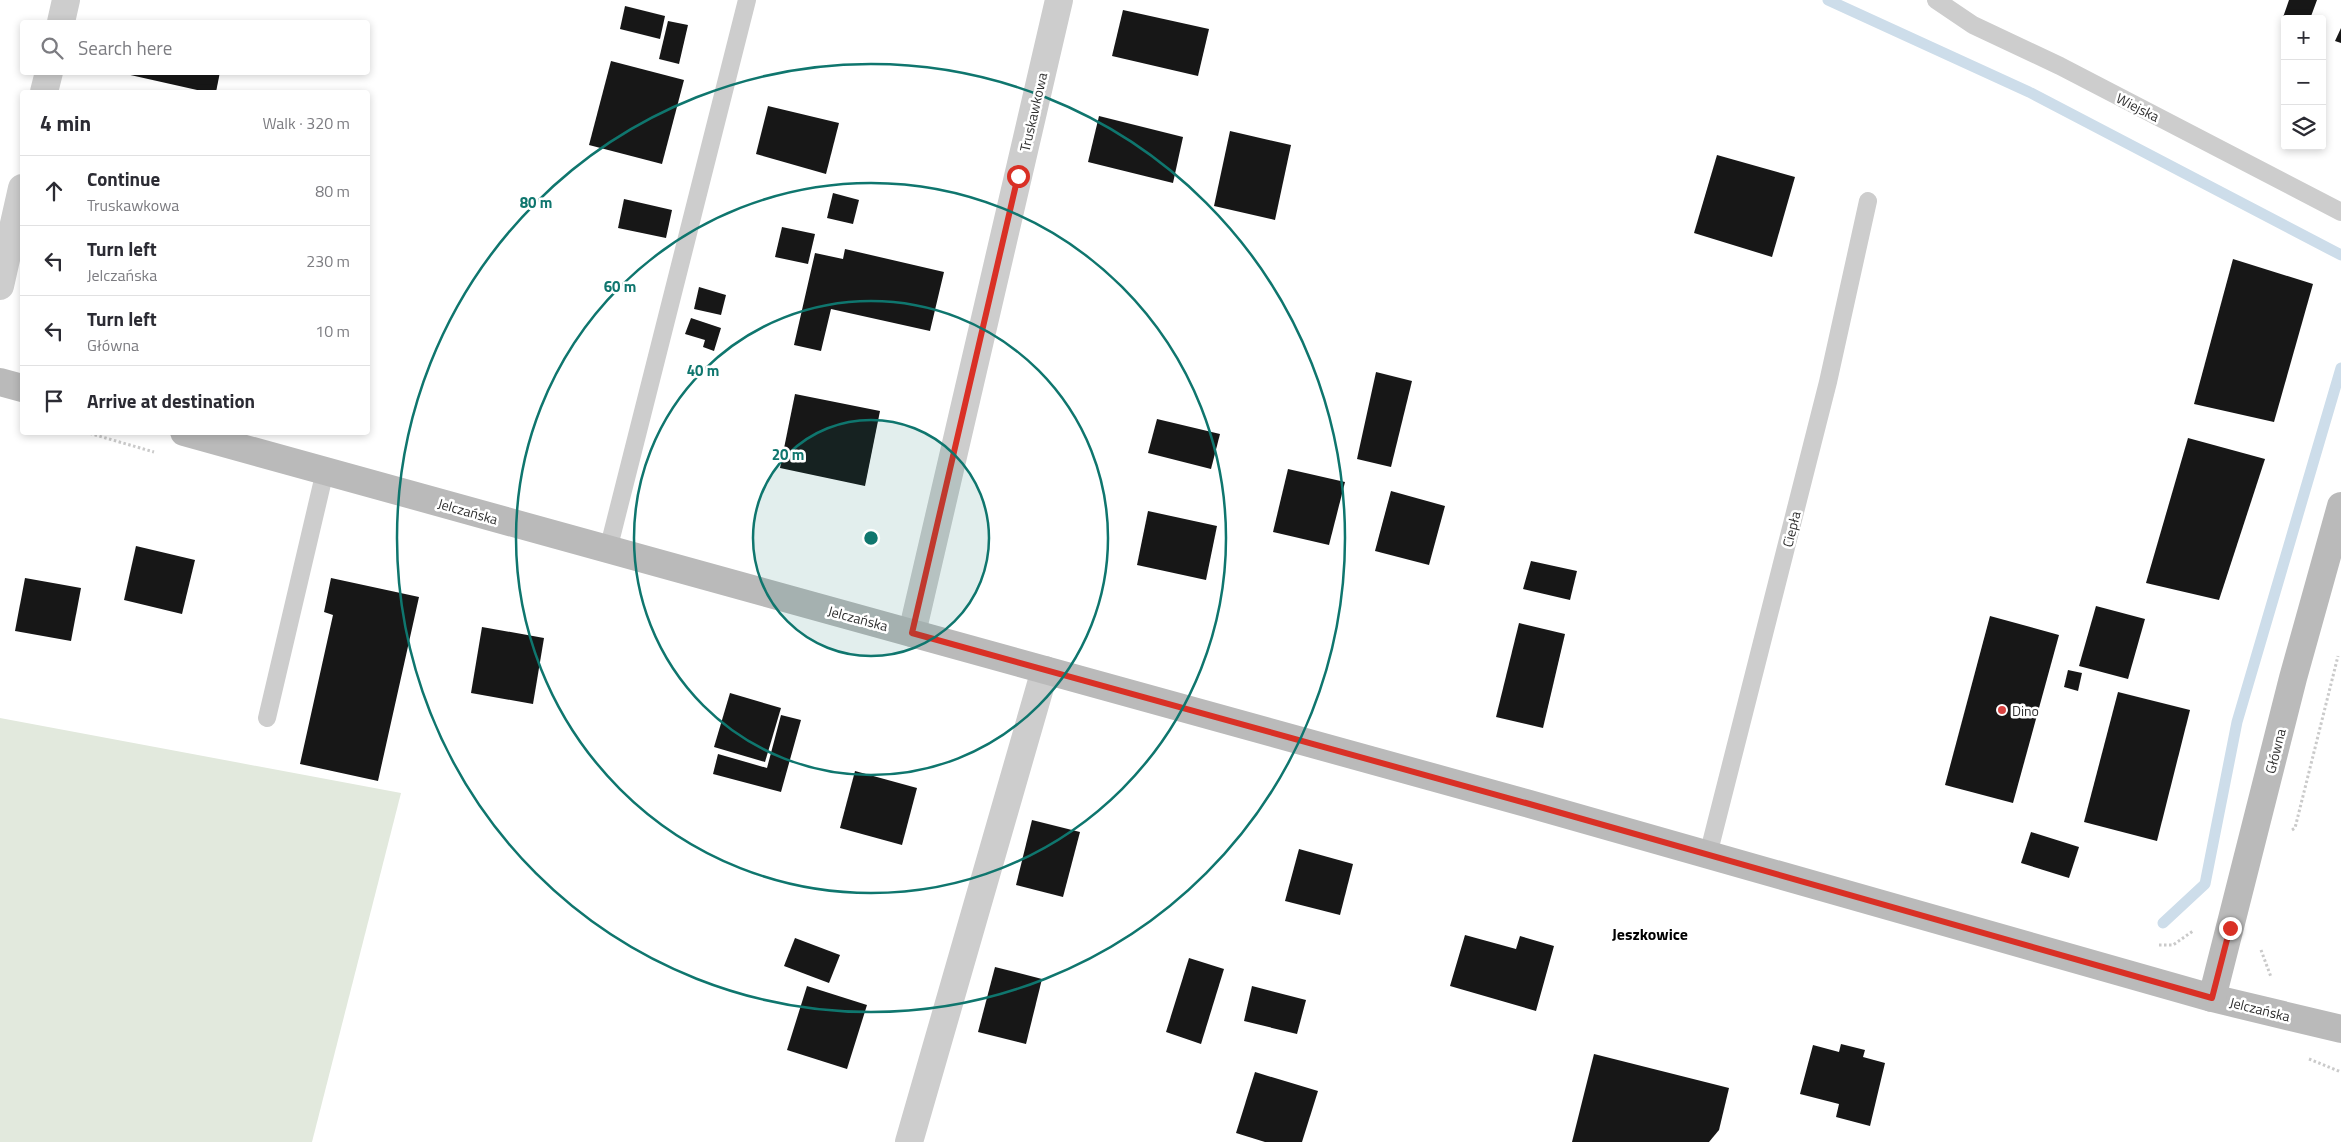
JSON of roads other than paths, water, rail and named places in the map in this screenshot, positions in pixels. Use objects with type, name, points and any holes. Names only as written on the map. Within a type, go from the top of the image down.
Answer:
[{"type":"main road","points":[[0,382],[20,387]]},
{"type":"main road","name":"Jelczańska","points":[[195,435],[1708,855],[2212,998],[2341,1029]]},
{"type":"main road","name":"Główna","points":[[2212,998],[2293,678],[2341,506]]},
{"type":"street","points":[[61,20],[66,0]]},
{"type":"street","name":"Truskawkowa","points":[[912,633],[1059,0]]},
{"type":"street","points":[[44,90],[48,75]]},
{"type":"street","points":[[0,286],[20,197]]},
{"type":"street","points":[[909,1142],[1045,670]]},
{"type":"lane","points":[[608,550],[747,0]]},
{"type":"lane","name":"Wiejska","points":[[1936,0],[1973,25],[2060,66],[2341,212]]},
{"type":"lane","name":"Ciepła","points":[[1708,855],[1828,382],[1868,200]]},
{"type":"lane","points":[[267,718],[325,471]]},
{"type":"waterway","points":[[1828,0],[2029,92],[2341,255]]},
{"type":"waterway","points":[[2163,923],[2205,884],[2237,722],[2341,368]]},
{"type":"place","name":"Dino","points":[[2002,710]]},
{"type":"district","name":"Jeszkowice","points":[[1650,934]]}]
